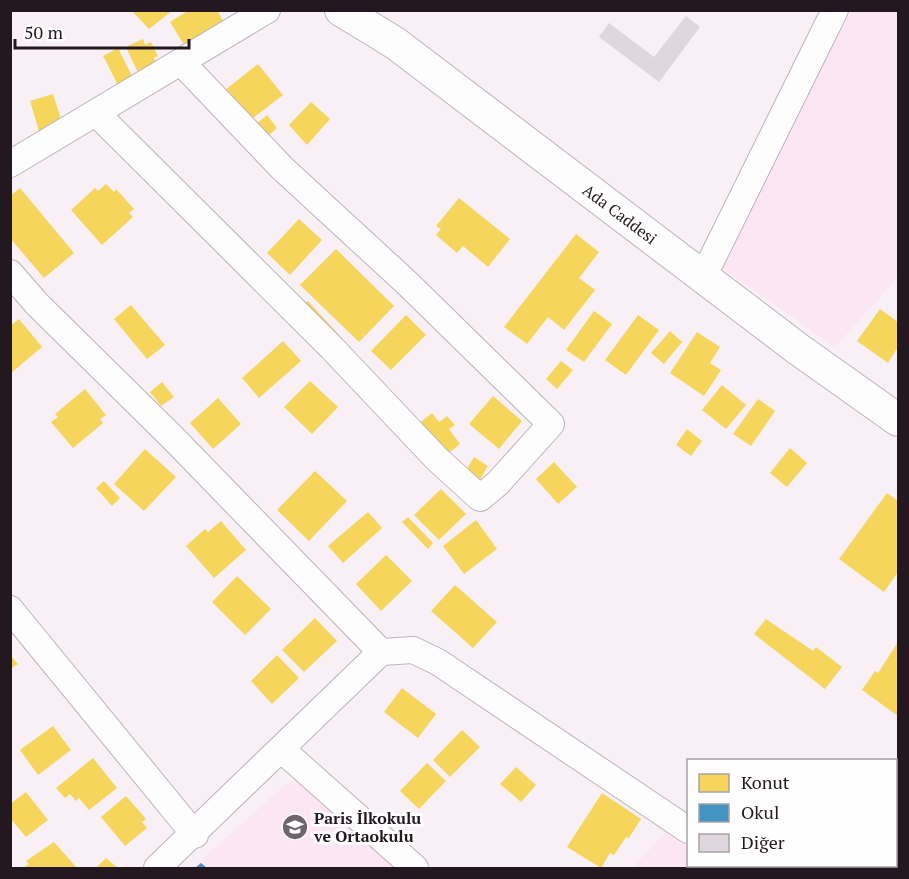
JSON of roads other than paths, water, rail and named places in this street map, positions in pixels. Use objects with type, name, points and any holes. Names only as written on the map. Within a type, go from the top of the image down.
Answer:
[{"type":"main road","name":"Ada Caddesi","points":[[341,10],[395,43],[798,349],[898,420]]},
{"type":"street","points":[[10,164],[267,10]]},
{"type":"street","points":[[703,277],[835,10]]},
{"type":"street","points":[[96,113],[332,348],[437,459],[480,498],[498,483],[551,424],[407,283],[282,168],[181,62]]},
{"type":"street","points":[[10,273],[37,304],[174,439],[381,652]]},
{"type":"street","points":[[10,609],[195,835]]},
{"type":"street","points":[[158,868],[195,835],[381,652],[414,650],[438,662],[687,829]]},
{"type":"street","points":[[281,749],[415,868]]},
{"type":"place","name":"Paris İlkokulu ve Ortaokulu","points":[[295,827]]}]
